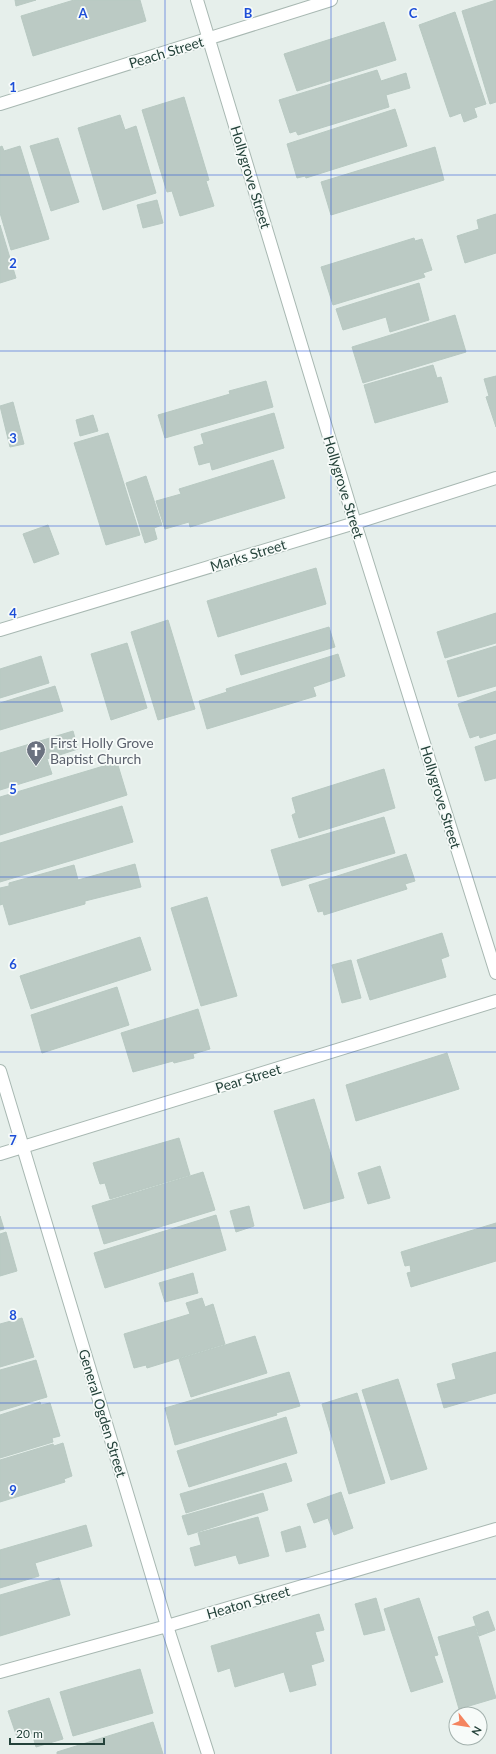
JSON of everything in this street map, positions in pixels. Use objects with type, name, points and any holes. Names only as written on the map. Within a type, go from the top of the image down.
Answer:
[{"type":"street","name":"Hollygrove Street","points":[[197,0],[355,523],[496,973]]},
{"type":"street","name":"Peach Street","points":[[0,104],[332,0]]},
{"type":"street","name":"Marks Street","points":[[0,630],[355,523],[496,478]]},
{"type":"street","name":"Pear Street","points":[[0,1154],[496,1001]]},
{"type":"street","name":"General Ogden Street","points":[[0,1071],[167,1626],[208,1754]]},
{"type":"street","name":"Heaton Street","points":[[0,1672],[167,1626],[496,1529]]},
{"type":"building","points":[[15,0],[36,0],[16,6]]},
{"type":"building","points":[[74,0],[140,0],[146,21],[33,56],[21,16]]},
{"type":"building","points":[[496,0],[496,102],[490,104],[462,11]]},
{"type":"building","points":[[455,12],[486,104],[474,108],[477,117],[464,122],[461,113],[450,117],[419,25]]},
{"type":"building","points":[[384,22],[396,60],[297,91],[284,54]]},
{"type":"building","points":[[377,70],[381,81],[406,73],[410,88],[386,95],[389,107],[298,135],[296,131],[290,133],[279,100]]},
{"type":"building","points":[[184,97],[209,180],[206,181],[214,206],[180,216],[172,191],[167,192],[142,110]]},
{"type":"building","points":[[395,109],[407,146],[306,178],[305,176],[297,178],[287,144]]},
{"type":"building","points":[[120,115],[125,130],[136,126],[156,193],[103,210],[78,128]]},
{"type":"building","points":[[58,138],[79,202],[51,211],[30,146]]},
{"type":"building","points":[[2,146],[4,151],[20,146],[49,239],[11,250],[0,213],[0,147]]},
{"type":"building","points":[[435,147],[444,180],[331,215],[321,182]]},
{"type":"building","points":[[157,200],[163,223],[143,228],[137,205]]},
{"type":"building","points":[[496,214],[496,253],[465,263],[457,236],[479,229],[477,220]]},
{"type":"building","points":[[0,225],[16,278],[0,283]]},
{"type":"building","points":[[414,238],[415,241],[422,239],[432,270],[423,273],[425,277],[333,305],[321,267]]},
{"type":"building","points":[[419,283],[429,320],[390,332],[386,317],[343,330],[336,309]]},
{"type":"building","points":[[455,315],[466,352],[363,383],[352,347]]},
{"type":"building","points":[[433,365],[437,378],[441,377],[448,402],[375,423],[364,385]]},
{"type":"building","points":[[496,376],[496,427],[486,397],[489,396],[484,379]]},
{"type":"building","points":[[266,381],[273,407],[165,438],[158,415],[230,394],[229,391]]},
{"type":"building","points":[[13,402],[24,444],[10,447],[0,406]]},
{"type":"building","points":[[274,413],[284,448],[212,470],[210,462],[199,465],[194,447],[204,444],[201,434]]},
{"type":"building","points":[[93,415],[98,431],[80,436],[76,420]]},
{"type":"building","points":[[108,433],[140,535],[106,545],[74,443]]},
{"type":"building","points":[[273,460],[285,498],[190,527],[189,522],[165,529],[156,501],[181,494],[179,489]]},
{"type":"building","points":[[146,476],[162,525],[154,528],[157,539],[145,543],[126,483]]},
{"type":"building","points":[[48,525],[59,554],[34,563],[23,534]]},
{"type":"building","points":[[316,568],[326,604],[218,637],[207,601]]},
{"type":"building","points":[[496,613],[496,643],[445,658],[437,632]]},
{"type":"building","points":[[168,620],[195,709],[158,720],[131,632]]},
{"type":"building","points":[[329,627],[335,647],[241,675],[235,655]]},
{"type":"building","points":[[127,643],[147,708],[111,720],[91,654]]},
{"type":"building","points":[[496,646],[496,686],[458,697],[447,661]]},
{"type":"building","points":[[338,654],[345,676],[313,687],[316,696],[207,729],[199,701],[227,692],[226,689]]},
{"type":"building","points":[[41,656],[49,683],[0,698],[0,669]]},
{"type":"building","points":[[55,686],[63,711],[0,730],[0,703]]},
{"type":"building","points":[[496,691],[496,733],[480,738],[479,735],[470,738],[458,704]]},
{"type":"building","points":[[73,731],[78,749],[47,759],[52,774],[0,790],[0,753]]},
{"type":"building","points":[[496,740],[496,778],[485,781],[475,747]]},
{"type":"building","points":[[117,762],[127,795],[0,835],[0,797]]},
{"type":"building","points":[[384,769],[395,808],[299,838],[292,815],[296,813],[292,798]]},
{"type":"building","points":[[122,806],[133,842],[0,882],[0,843]]},
{"type":"building","points":[[384,817],[395,853],[282,886],[271,850]]},
{"type":"building","points":[[406,854],[415,881],[405,884],[407,889],[324,915],[323,911],[318,912],[309,885]]},
{"type":"building","points":[[135,864],[141,887],[85,901],[85,904],[9,925],[3,904],[0,905],[0,888],[9,886],[9,883],[74,865],[78,880]]},
{"type":"building","points":[[207,897],[237,996],[201,1006],[171,908]]},
{"type":"building","points":[[442,933],[449,956],[441,959],[446,977],[370,1000],[357,960]]},
{"type":"building","points":[[140,937],[151,970],[31,1009],[20,976]]},
{"type":"building","points":[[351,960],[361,998],[342,1003],[332,965]]},
{"type":"building","points":[[117,987],[129,1025],[42,1053],[31,1015]]},
{"type":"building","points":[[198,1009],[210,1049],[193,1054],[194,1058],[174,1063],[173,1061],[133,1072],[121,1033]]},
{"type":"building","points":[[447,1053],[459,1089],[356,1121],[346,1085]]},
{"type":"building","points":[[314,1099],[344,1198],[304,1209],[274,1111]]},
{"type":"building","points":[[179,1138],[190,1175],[110,1199],[105,1183],[100,1184],[93,1163]]},
{"type":"building","points":[[380,1166],[390,1198],[368,1204],[358,1173]]},
{"type":"building","points":[[203,1172],[215,1210],[104,1244],[92,1206]]},
{"type":"building","points":[[249,1206],[254,1226],[236,1232],[230,1211]]},
{"type":"building","points":[[216,1215],[226,1250],[105,1288],[94,1253]]},
{"type":"building","points":[[0,1216],[4,1229],[0,1230]]},
{"type":"building","points":[[496,1223],[496,1261],[411,1287],[407,1273],[411,1272],[410,1265],[405,1266],[401,1252]]},
{"type":"building","points":[[6,1232],[17,1271],[0,1276],[0,1234]]},
{"type":"building","points":[[193,1273],[198,1293],[165,1302],[159,1283]]},
{"type":"building","points":[[202,1298],[205,1307],[213,1304],[225,1344],[147,1368],[146,1365],[134,1368],[124,1334],[190,1314],[186,1303]]},
{"type":"building","points":[[22,1318],[34,1357],[0,1367],[0,1324]]},
{"type":"building","points":[[255,1336],[267,1373],[191,1397],[179,1359]]},
{"type":"building","points":[[496,1352],[496,1393],[444,1408],[437,1384],[456,1379],[452,1364]]},
{"type":"building","points":[[36,1360],[47,1397],[0,1411],[0,1370]]},
{"type":"building","points":[[289,1372],[300,1406],[276,1413],[277,1415],[175,1445],[165,1408]]},
{"type":"building","points":[[398,1379],[427,1469],[391,1480],[362,1390]]},
{"type":"building","points":[[357,1393],[385,1483],[349,1494],[322,1404]]},
{"type":"building","points":[[40,1402],[41,1405],[50,1403],[60,1436],[52,1438],[53,1442],[0,1458],[0,1415]]},
{"type":"building","points":[[286,1417],[297,1453],[189,1487],[177,1451]]},
{"type":"building","points":[[63,1443],[72,1476],[64,1479],[65,1482],[0,1502],[0,1460],[53,1444],[54,1446]]},
{"type":"building","points":[[286,1463],[292,1481],[186,1513],[180,1494]]},
{"type":"building","points":[[341,1492],[353,1528],[334,1535],[328,1518],[314,1523],[307,1504]]},
{"type":"building","points":[[263,1493],[268,1510],[188,1535],[182,1516]]},
{"type":"building","points":[[258,1517],[269,1556],[239,1564],[236,1555],[195,1566],[190,1548],[201,1545],[198,1533]]},
{"type":"building","points":[[86,1525],[92,1546],[35,1563],[39,1576],[0,1588],[0,1550]]},
{"type":"building","points":[[300,1526],[306,1547],[286,1552],[281,1532]]},
{"type":"building","points":[[59,1578],[70,1615],[0,1636],[0,1595]]},
{"type":"building","points":[[376,1598],[385,1630],[364,1635],[355,1604]]},
{"type":"building","points":[[419,1598],[438,1655],[434,1656],[443,1682],[411,1692],[384,1609]]},
{"type":"building","points":[[488,1611],[495,1630],[479,1636],[473,1617]]},
{"type":"building","points":[[319,1614],[324,1630],[315,1632],[324,1661],[311,1665],[316,1685],[290,1692],[284,1672],[235,1687],[230,1668],[218,1672],[211,1646]]},
{"type":"building","points":[[475,1626],[496,1698],[469,1706],[458,1706],[438,1637]]},
{"type":"building","points":[[140,1669],[153,1713],[73,1736],[60,1692]]},
{"type":"building","points":[[49,1698],[63,1739],[36,1747],[32,1733],[17,1737],[8,1711]]},
{"type":"building","points":[[153,1722],[163,1754],[57,1754],[57,1752]]},
{"type":"place","name":"First Holly Grove Baptist Church","points":[[36,767]]}]
